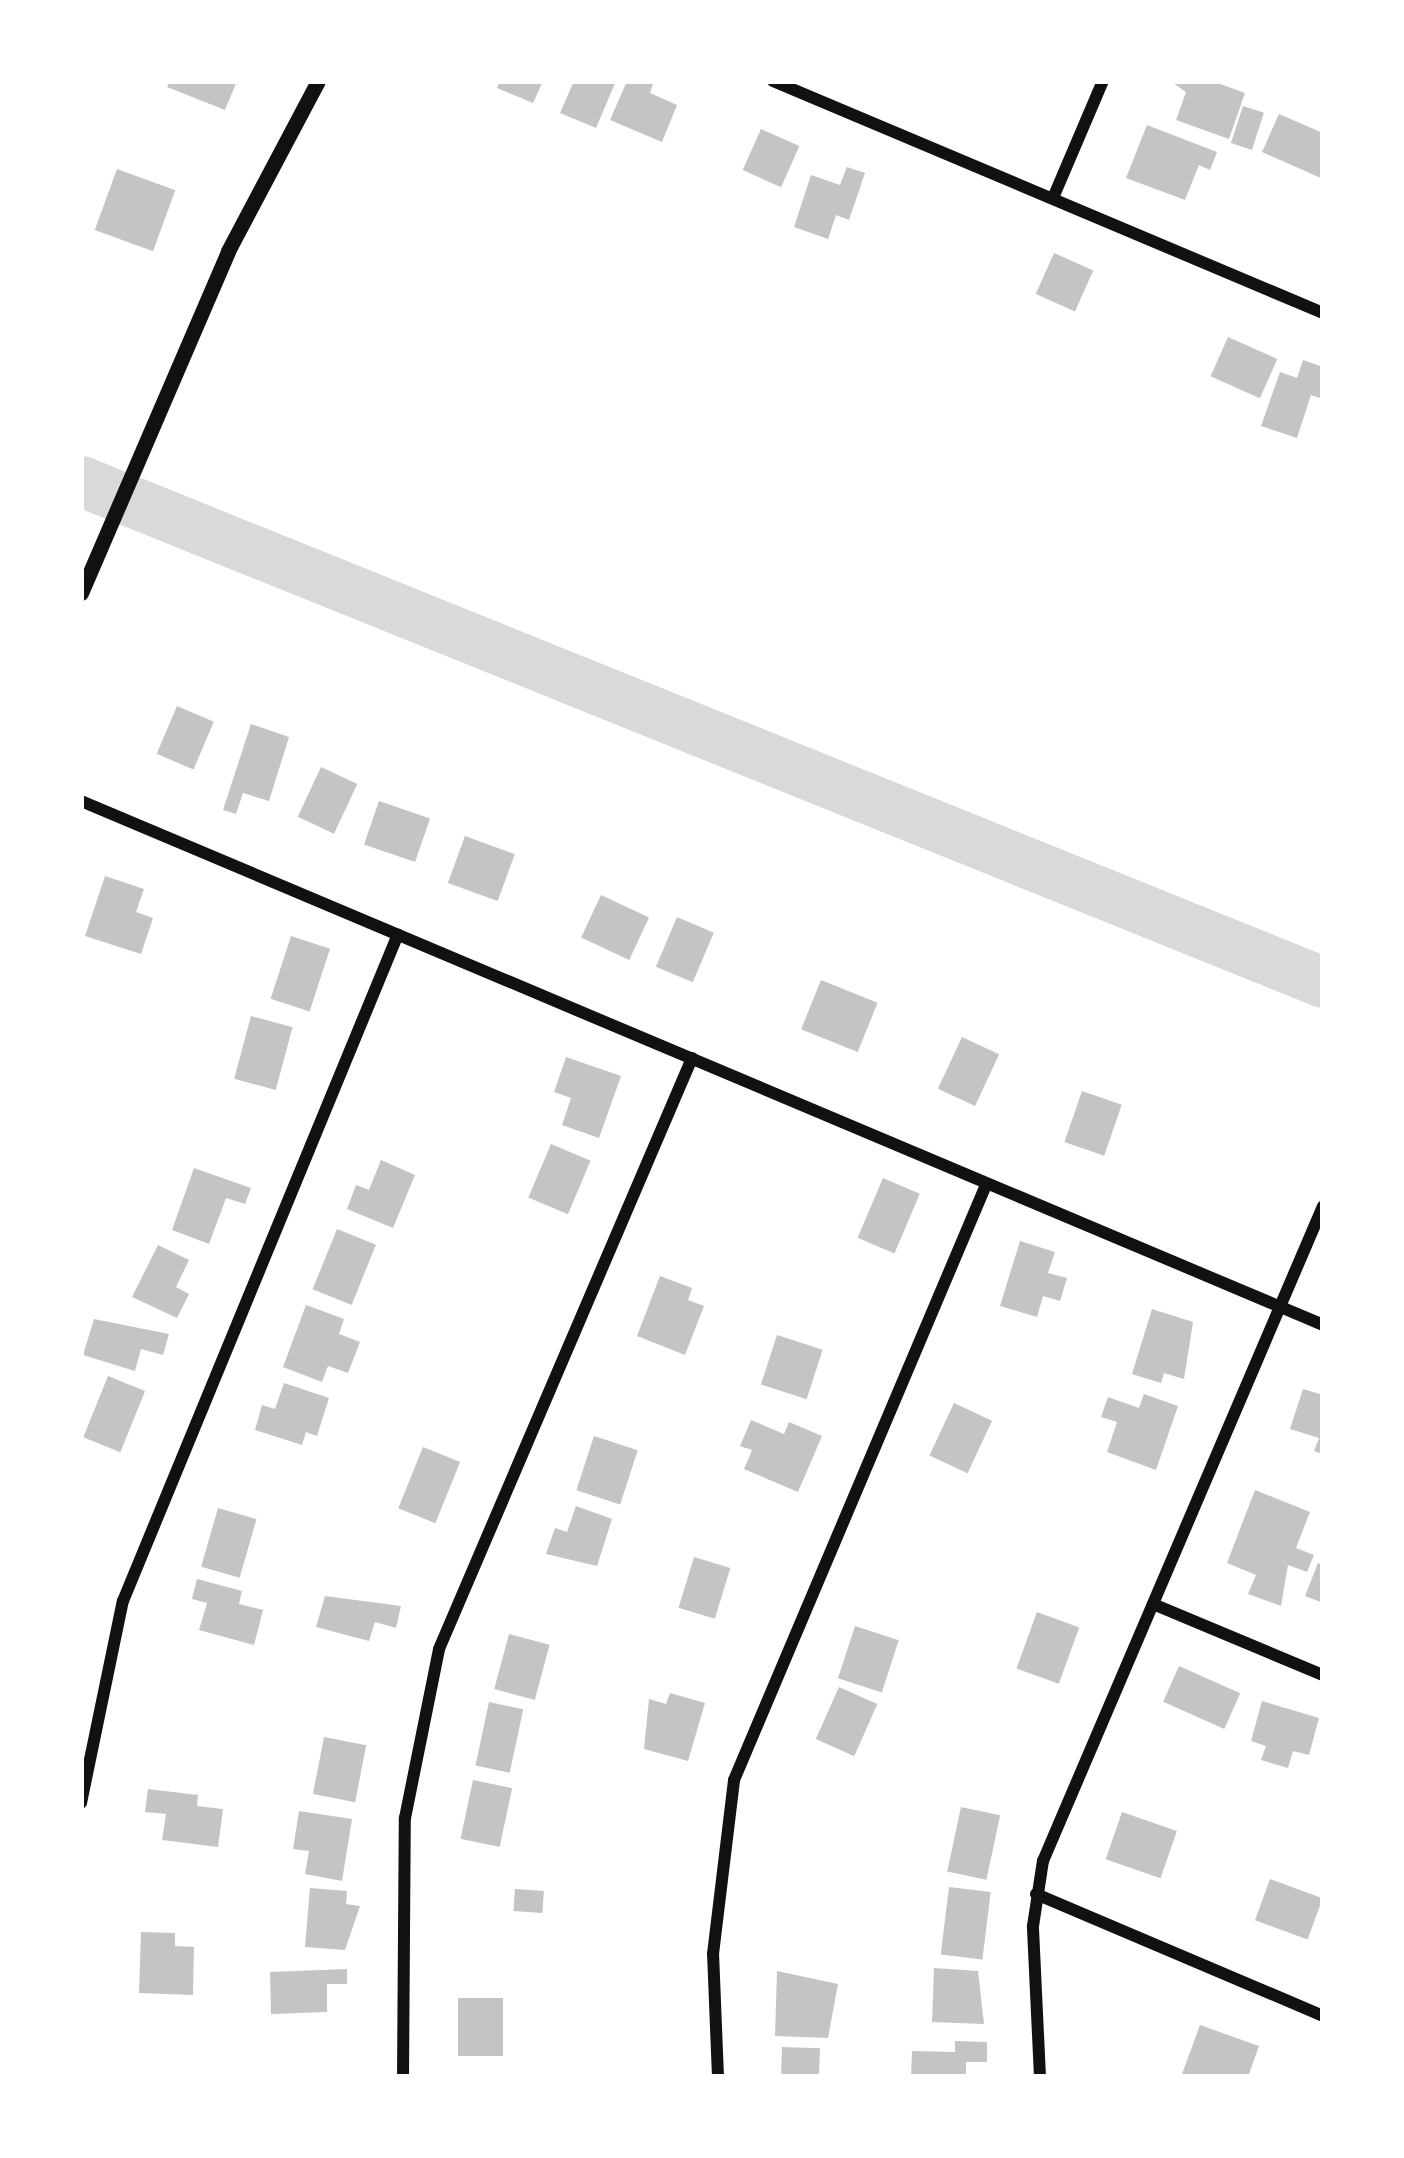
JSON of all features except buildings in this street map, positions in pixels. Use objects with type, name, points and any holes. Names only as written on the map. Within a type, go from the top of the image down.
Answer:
[{"type":"street","points":[[81,592],[228,251],[318,81]]},
{"type":"street","points":[[773,81],[1323,313]]},
{"type":"street","points":[[1053,198],[1103,81]]},
{"type":"street","points":[[81,801],[1323,1325]]},
{"type":"street","points":[[81,1803],[123,1601],[398,934]]},
{"type":"street","points":[[403,2077],[405,1818],[439,1649],[692,1058]]},
{"type":"street","points":[[718,2077],[713,1954],[734,1780],[986,1185]]},
{"type":"street","points":[[1040,2077],[1036,1894],[1056,1825],[1323,1206]]},
{"type":"street","points":[[1153,1604],[1323,1675]]},
{"type":"street","points":[[1036,1894],[1323,2016]]},
{"type":"waterway","points":[[81,481],[1323,982]]}]
